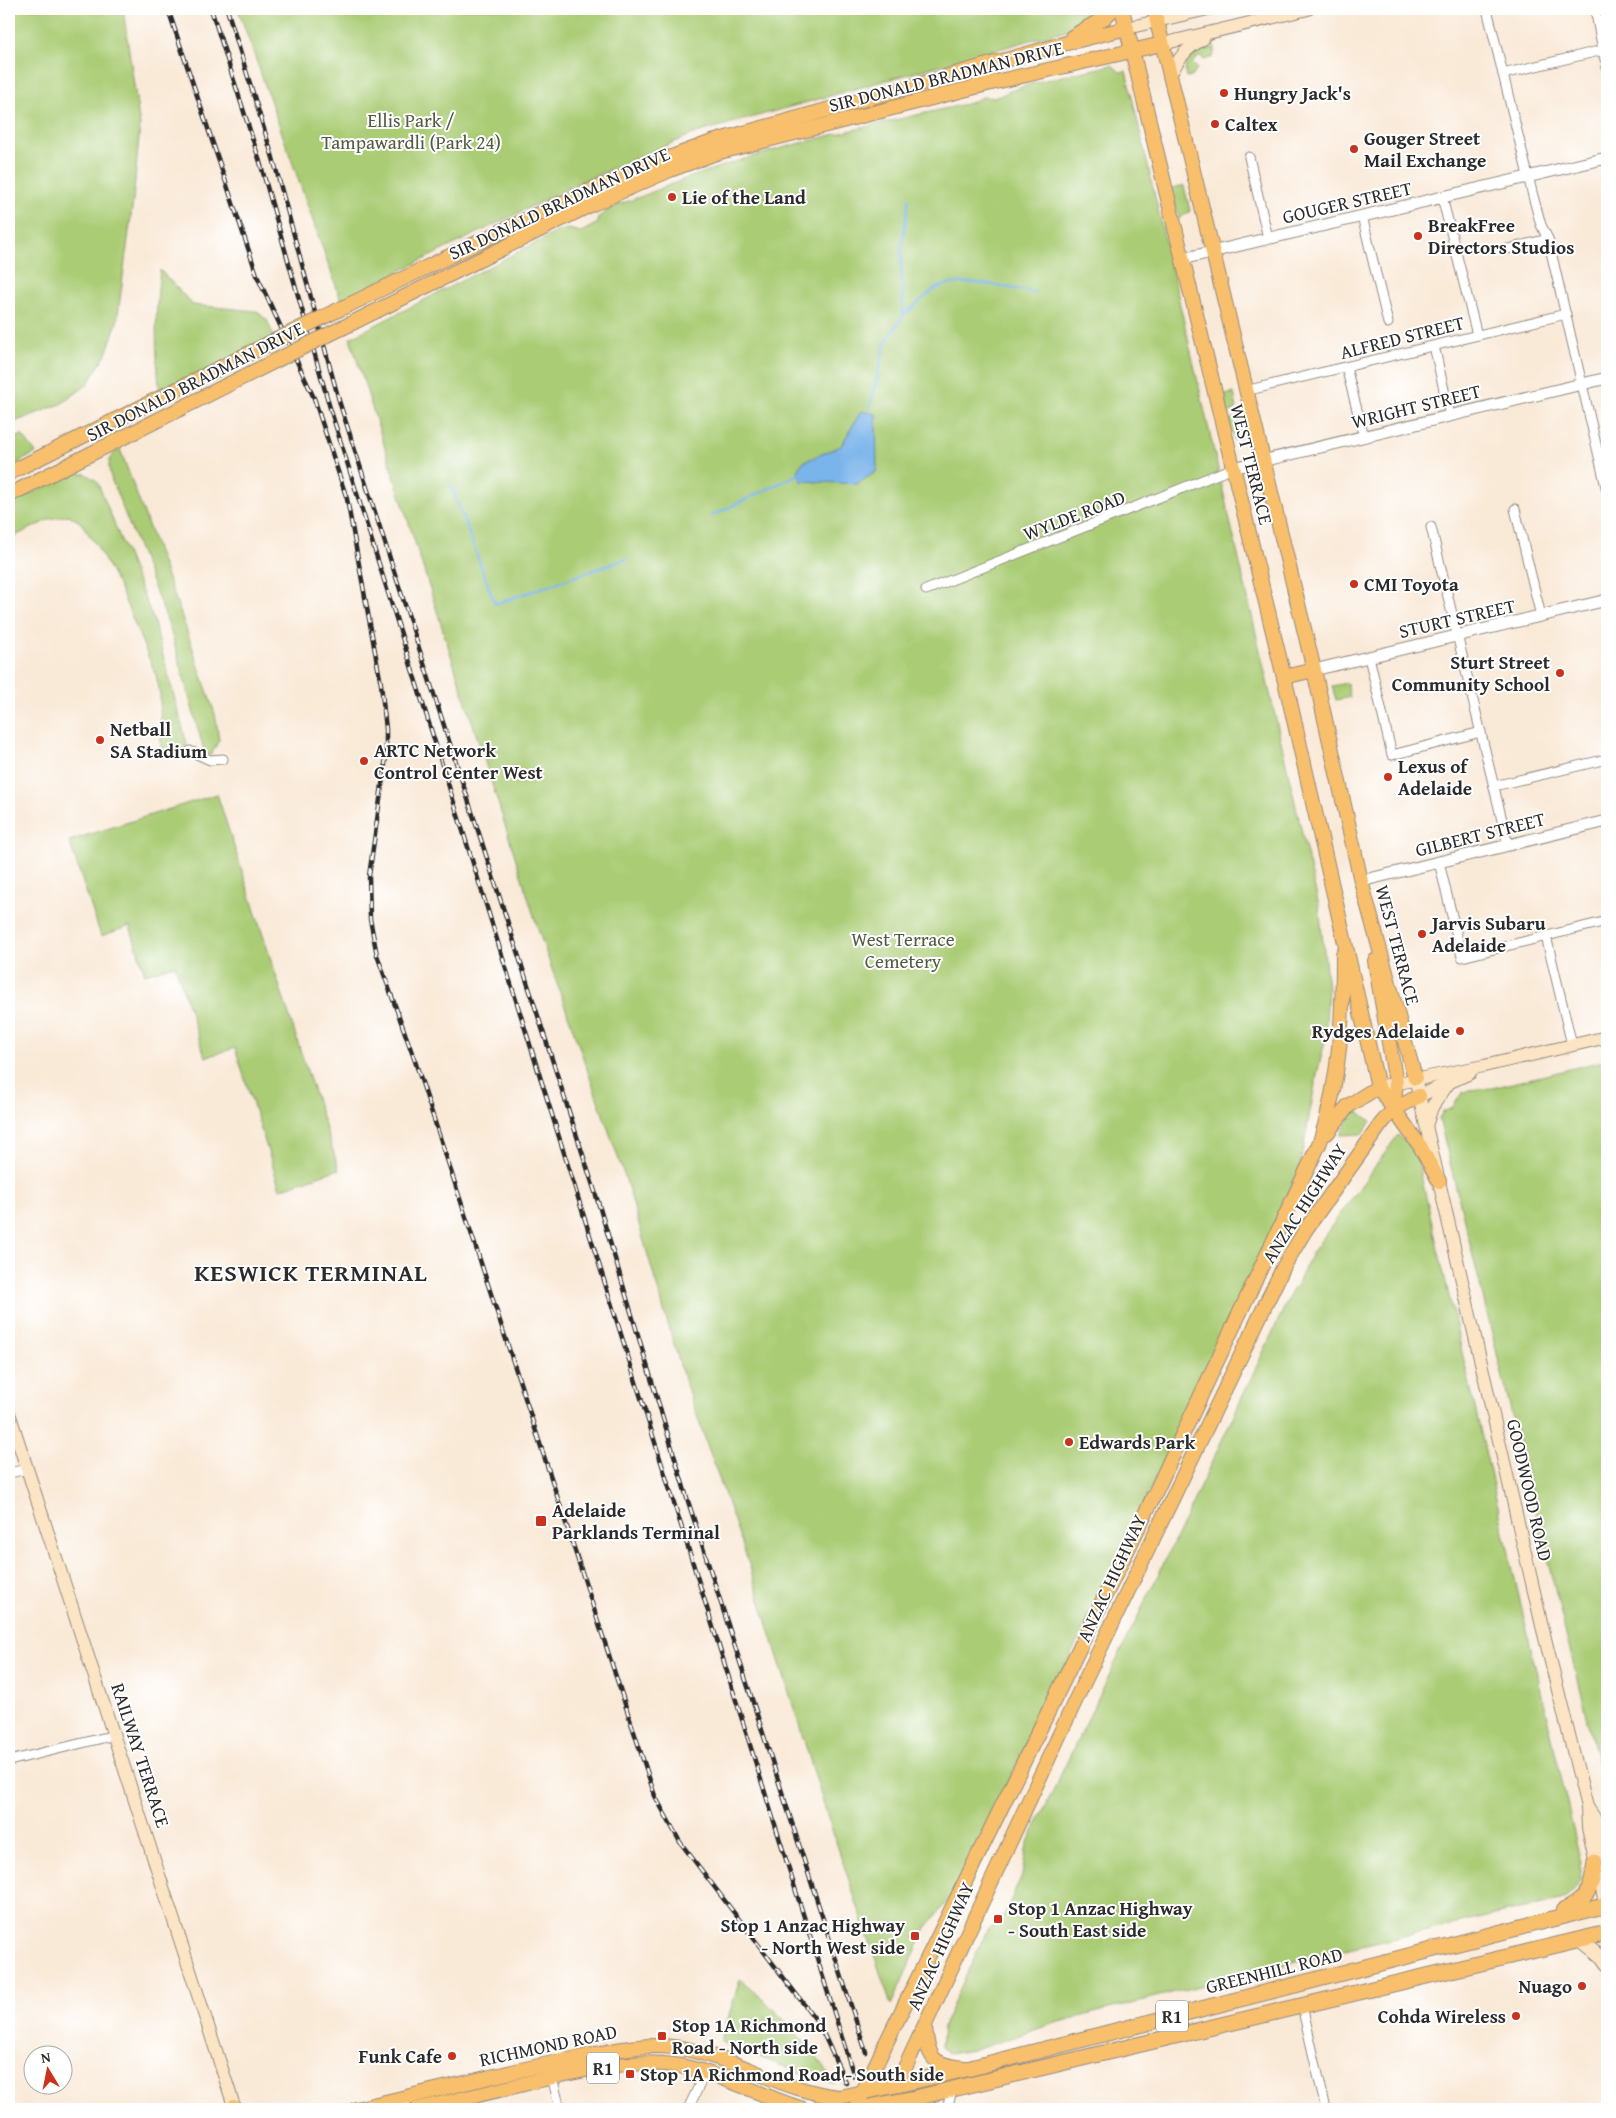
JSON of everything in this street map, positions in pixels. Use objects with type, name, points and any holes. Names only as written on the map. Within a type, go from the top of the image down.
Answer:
[{"type":"highway","points":[[1541,1922],[1579,1902],[1588,1893],[1603,1854]]},
{"type":"highway","name":"GREENHILL ROAD","points":[[863,2092],[899,2080],[917,2080],[971,2068],[1541,1922],[1607,1908]]},
{"type":"highway","name":"R1","points":[[859,2109],[887,2106],[1607,1933]]},
{"type":"highway","points":[[1373,1965],[1396,1966],[1420,1960],[1427,1962],[1431,1976]]},
{"type":"highway","points":[[1183,2014],[1186,2022],[1193,2023],[1218,2017],[1238,2021]]},
{"type":"highway","name":"ANZAC HIGHWAY","points":[[887,2106],[899,2080]]},
{"type":"main road","points":[[1059,45],[1104,18],[1113,9]]},
{"type":"main road","name":"WEST TERRACE","points":[[1122,9],[1284,677],[1378,1087],[1393,1110]]},
{"type":"main road","points":[[1127,28],[1155,15],[1208,9]]},
{"type":"main road","points":[[1162,44],[1308,9]]},
{"type":"main road","name":"WEST TERRACE","points":[[1155,15],[1314,670],[1361,881],[1396,1082],[1393,1110]]},
{"type":"main road","name":"SIR DONALD BRADMAN DRIVE","points":[[9,473],[336,311],[573,199],[661,160],[712,142],[1059,45],[1127,28]]},
{"type":"main road","points":[[1170,75],[1181,55],[1190,46],[1219,31]]},
{"type":"main road","name":"SIR DONALD BRADMAN DRIVE","points":[[9,495],[278,359],[588,206],[670,170],[716,153],[991,83],[1162,44]]},
{"type":"main road","points":[[1284,677],[1314,670]]},
{"type":"main road","name":"WEST TERRACE","points":[[1361,881],[1415,1078]]},
{"type":"main road","name":"WEST TERRACE","points":[[1320,1142],[1329,1112],[1339,1050],[1342,1022],[1343,928]]},
{"type":"main road","points":[[1320,1142],[1348,1106],[1378,1087],[1415,1078],[1484,1066],[1607,1037]]},
{"type":"main road","points":[[1419,1096],[1484,1066]]},
{"type":"main road","name":"GOODWOOD ROAD","points":[[1415,1078],[1542,1626],[1587,1807],[1588,1828],[1603,1854]]},
{"type":"main road","points":[[1426,1125],[1432,1107],[1448,1084]]},
{"type":"main road","name":"ANZAC HIGHWAY","points":[[899,2080],[925,2029],[1056,1741],[1284,1266],[1316,1214],[1393,1110],[1419,1096]]},
{"type":"main road","name":"GOODWOOD ROAD","points":[[1393,1110],[1420,1146],[1439,1181]]},
{"type":"main road","name":"ANZAC HIGHWAY","points":[[855,2109],[1215,1369],[1320,1142]]},
{"type":"main road","name":"RAILWAY TERRACE","points":[[9,1413],[115,1735],[234,2108]]},
{"type":"main road","points":[[1039,1733],[1056,1741]]},
{"type":"main road","name":"GOODWOOD ROAD","points":[[1587,1807],[1598,1823],[1603,1854],[1607,1908]]},
{"type":"main road","points":[[1580,1940],[1601,1956],[1607,1965]]},
{"type":"main road","points":[[925,2029],[927,2050],[932,2059],[944,2066],[971,2068]]},
{"type":"main road","name":"RICHMOND ROAD","points":[[356,2109],[406,2104],[548,2064],[640,2047],[680,2048],[756,2071],[810,2092],[839,2097],[863,2092]]},
{"type":"main road","points":[[705,2073],[708,2056]]},
{"type":"main road","name":"RICHMOND ROAD","points":[[417,2109],[552,2078],[640,2064],[674,2065],[705,2073],[741,2084],[803,2109]]},
{"type":"street","points":[[1488,9],[1528,177],[1541,225],[1548,239],[1607,491]]},
{"type":"street","points":[[1595,9],[1607,70]]},
{"type":"street","points":[[1503,74],[1603,50]]},
{"type":"street","points":[[1248,157],[1268,238]]},
{"type":"street","name":"GOUGER STREET","points":[[1182,258],[1607,158]]},
{"type":"street","points":[[1442,197],[1476,336]]},
{"type":"street","points":[[1362,216],[1388,323]]},
{"type":"street","points":[[1504,250],[1548,239]]},
{"type":"street","name":"ALFRED STREET","points":[[1245,391],[1566,314]]},
{"type":"street","points":[[1434,346],[1450,416]]},
{"type":"street","points":[[1346,367],[1364,437]]},
{"type":"street","name":"WRIGHT STREET","points":[[1233,468],[1607,378]]},
{"type":"street","name":"WYLDE ROAD","points":[[926,590],[1233,468]]},
{"type":"street","points":[[1516,509],[1541,616]]},
{"type":"street","points":[[1431,527],[1508,845]]},
{"type":"street","name":"STURT STREET","points":[[1314,670],[1607,600]]},
{"type":"street","points":[[1369,657],[1392,754],[1481,732]]},
{"type":"street","points":[[190,751],[210,760],[223,759]]},
{"type":"street","points":[[1494,786],[1607,759]]},
{"type":"street","name":"GILBERT STREET","points":[[1361,881],[1607,821]]},
{"type":"street","points":[[1439,862],[1462,957],[1607,921]]},
{"type":"street","points":[[1546,936],[1572,1045]]},
{"type":"street","points":[[9,1473],[27,1469]]},
{"type":"street","points":[[9,1760],[115,1735]]},
{"type":"street","points":[[1302,2006],[1326,2109]]},
{"type":"street","points":[[548,2064],[560,2109]]},
{"type":"street","points":[[688,2109],[705,2073]]},
{"type":"street","points":[[947,2109],[952,2090]]},
{"type":"green space","points":[[9,9],[123,9],[140,126],[133,201],[117,322],[106,354],[87,385],[61,404],[9,424]]},
{"type":"green space","name":"Ellis Park / Tampawardli (Park 24)","points":[[238,9],[1105,9],[1078,27],[696,133],[583,181],[341,300]]},
{"type":"green space","points":[[1215,47],[1213,57],[1204,60],[1200,56],[1192,63],[1197,68],[1193,76],[1186,77],[1186,64],[1189,60],[1197,53]]},
{"type":"green space","name":"West Terrace Cemetery","points":[[1112,65],[1120,72],[1126,71],[1319,906],[1328,988],[1325,1041],[1299,1171],[1104,1588],[950,1898],[926,1928],[891,2005],[830,1824],[747,1558],[684,1379],[626,1180],[541,938],[350,338],[559,231],[568,229],[581,232],[598,223],[598,218],[614,207],[684,179],[805,142],[970,103],[985,96],[993,98],[1037,82]]},
{"type":"green space","points":[[1184,186],[1190,211],[1179,219],[1172,188]]},
{"type":"green space","points":[[160,270],[193,305],[256,311],[267,320],[274,337],[160,393],[156,332]]},
{"type":"green space","points":[[1234,393],[1237,408],[1227,414],[1225,395]]},
{"type":"green space","points":[[1240,417],[1244,435],[1234,440],[1228,420]]},
{"type":"green space","points":[[22,435],[36,453],[9,467],[9,441]]},
{"type":"green space","points":[[120,449],[181,614],[215,714],[219,740],[211,755],[205,754],[169,625],[112,481],[110,459]]},
{"type":"green space","points":[[72,473],[86,474],[97,481],[153,619],[187,744],[181,752],[173,757],[163,754],[161,747],[160,693],[156,675],[120,589],[97,546],[81,523],[69,515],[50,519],[9,539],[9,504]]},
{"type":"green space","points":[[1347,683],[1350,697],[1336,700],[1332,686]]},
{"type":"green space","points":[[217,794],[339,1169],[280,1189],[235,1048],[206,1057],[175,965],[145,974],[130,926],[101,936],[69,841]]},
{"type":"green space","points":[[1607,1060],[1607,1801],[1439,1118],[1443,1112],[1452,1108],[1462,1093],[1469,1090],[1492,1088]]},
{"type":"green space","points":[[1355,1109],[1371,1121],[1363,1134],[1340,1135]]},
{"type":"green space","points":[[1398,1135],[1412,1147],[1419,1167],[1581,1863],[1581,1875],[1578,1884],[1573,1892],[1564,1899],[1353,1948],[1147,1999],[1052,2024],[978,2049],[950,2054],[941,2047],[943,2026],[987,1930],[1001,1922],[1022,1875],[1027,1844],[1177,1536],[1292,1291],[1298,1283],[1312,1253]]},
{"type":"green space","points":[[740,1979],[792,2028],[835,2083],[800,2073],[721,2042]]},
{"type":"water","points":[[861,411],[876,414],[877,471],[857,484],[801,481],[798,469],[803,462],[841,446]]},
{"type":"waterway","points":[[869,412],[885,343],[903,316],[901,250],[909,199]]},
{"type":"waterway","points":[[903,315],[935,289],[950,284],[987,284],[1035,293]]},
{"type":"waterway","points":[[711,516],[799,474]]},
{"type":"waterway","points":[[451,485],[495,604],[626,559]]},
{"type":"railway","points":[[168,9],[258,278],[314,398],[347,499],[381,684],[386,729],[386,757],[369,876],[370,919],[377,955],[415,1061],[655,1796],[680,1842],[819,2024],[846,2083]]},
{"type":"railway","points":[[211,9],[260,162],[330,408],[854,2076]]},
{"type":"railway","points":[[227,9],[273,158],[340,404],[595,1192],[687,1498],[866,2052]]},
{"type":"place","name":"Hungry Jack's","points":[[1224,93]]},
{"type":"place","name":"Caltex","points":[[1215,124]]},
{"type":"place","name":"Gouger Street Mail Exchange","points":[[1354,149]]},
{"type":"place","name":"Lie of the Land","points":[[672,197]]},
{"type":"place","name":"BreakFree Directors Studios","points":[[1418,236]]},
{"type":"place","name":"CMI Toyota","points":[[1354,584]]},
{"type":"place","name":"Sturt Street Community School","points":[[1560,673]]},
{"type":"place","name":"Netball SA Stadium","points":[[100,740]]},
{"type":"place","name":"ARTC Network Control Center West","points":[[364,761]]},
{"type":"place","name":"Lexus of Adelaide","points":[[1388,777]]},
{"type":"place","name":"Jarvis Subaru Adelaide","points":[[1422,934]]},
{"type":"place","name":"Rydges Adelaide","points":[[1460,1031]]},
{"type":"place","name":"Edwards Park","points":[[1069,1442]]},
{"type":"place","name":"Adelaide Parklands Terminal","points":[[541,1521]]},
{"type":"place","name":"Stop 1 Anzac Highway - South East side","points":[[998,1919]]},
{"type":"place","name":"Stop 1 Anzac Highway - North West side","points":[[915,1936]]},
{"type":"place","name":"Nuago","points":[[1582,1986]]},
{"type":"place","name":"Cohda Wireless","points":[[1516,2016]]},
{"type":"place","name":"Stop 1A Richmond Road - North side","points":[[662,2036]]},
{"type":"place","name":"Funk Cafe","points":[[452,2056]]},
{"type":"place","name":"Stop 1A Richmond Road - South side","points":[[630,2074]]},
{"type":"district","name":"KESWICK TERMINAL","points":[[311,1272]]}]
